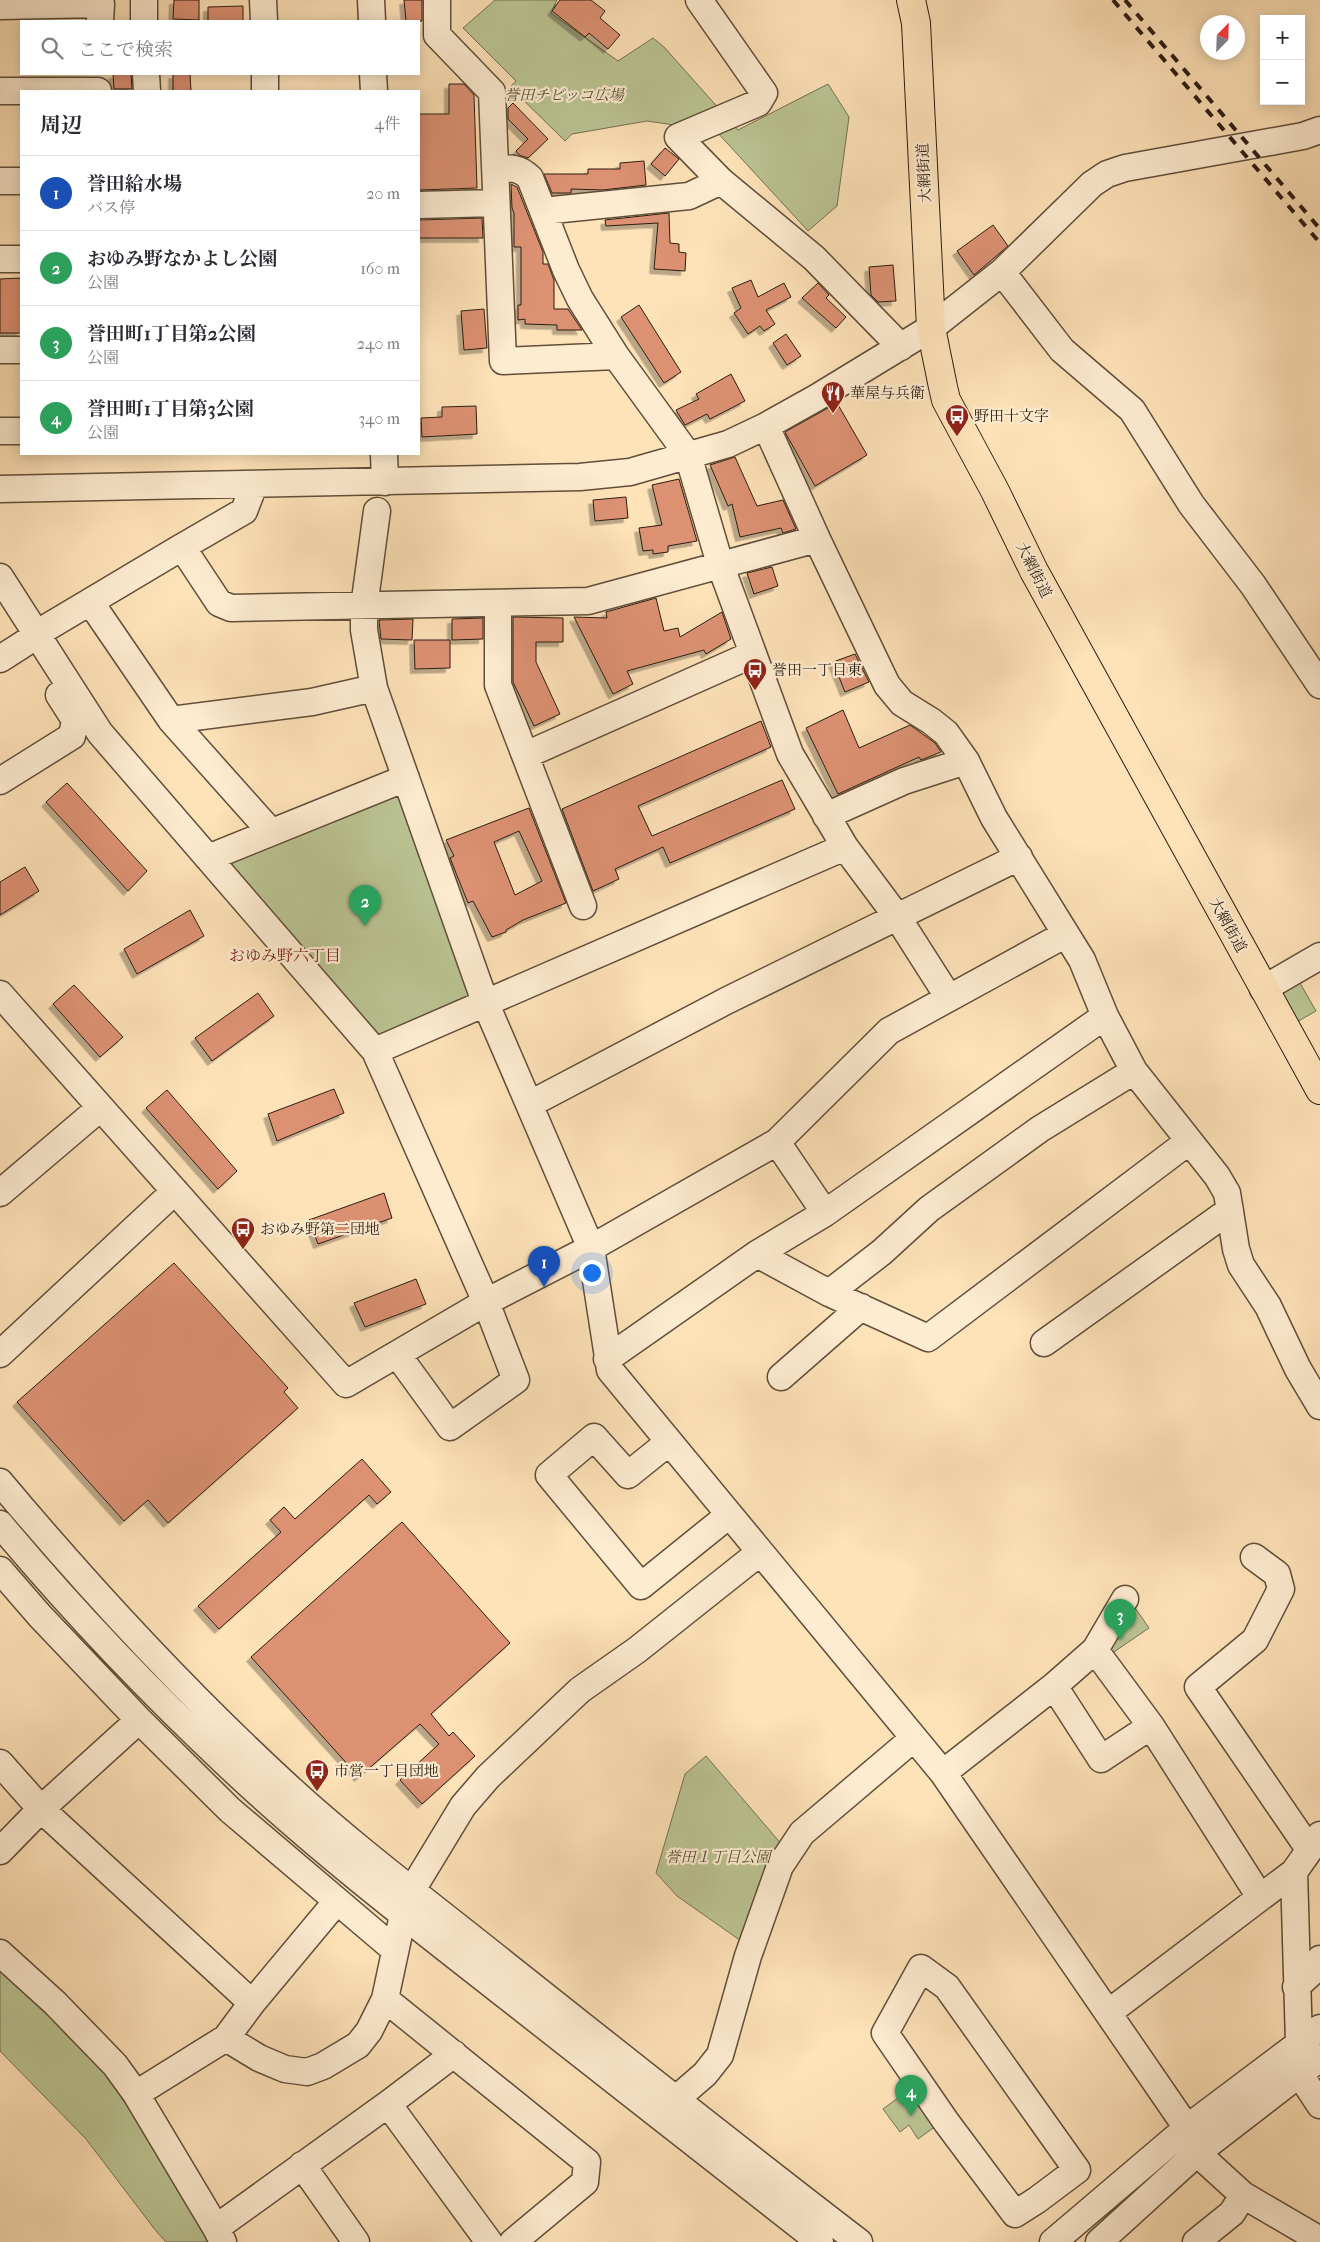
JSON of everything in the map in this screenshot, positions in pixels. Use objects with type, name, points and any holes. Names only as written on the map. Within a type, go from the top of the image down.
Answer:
[{"type":"main road","name":"大網街道","points":[[912,0],[916,23],[931,328],[946,400],[995,491],[1034,571],[1320,1090]]},
{"type":"street","points":[[144,0],[144,20]]},
{"type":"street","points":[[264,0],[264,20]]},
{"type":"street","points":[[371,0],[372,20]]},
{"type":"street","points":[[437,0],[437,35],[492,92],[503,361],[616,356]]},
{"type":"street","points":[[699,0],[764,93],[758,103],[678,137],[721,181],[814,258],[901,347]]},
{"type":"street","points":[[0,6],[101,4],[100,20]]},
{"type":"street","points":[[98,75],[98,90]]},
{"type":"street","points":[[146,75],[147,90]]},
{"type":"street","points":[[265,75],[265,90]]},
{"type":"street","points":[[374,75],[374,90]]},
{"type":"street","points":[[0,91],[20,91]]},
{"type":"street","points":[[0,489],[580,477],[630,472],[728,444],[766,426],[901,347],[931,328],[1002,272],[1092,184],[1108,174],[1124,168],[1303,136],[1320,130]]},
{"type":"street","points":[[496,169],[512,168],[522,170],[530,178],[566,270],[580,299],[616,356],[688,455],[720,564],[790,754],[845,846],[898,918],[949,998]]},
{"type":"street","points":[[0,181],[20,180]]},
{"type":"street","points":[[543,211],[689,196],[721,181]]},
{"type":"street","points":[[420,205],[496,203]]},
{"type":"street","points":[[0,259],[20,259]]},
{"type":"street","points":[[1002,272],[1062,350],[1132,410],[1191,504],[1253,585],[1320,685]]},
{"type":"street","points":[[0,350],[20,350]]},
{"type":"street","points":[[766,426],[817,539],[887,685],[902,703],[946,733],[966,761],[994,818],[1082,960],[1105,1016],[1134,1071],[1188,1142],[1217,1176],[1227,1193],[1236,1249],[1241,1265],[1268,1306],[1298,1369],[1320,1406]]},
{"type":"street","points":[[0,431],[20,431]]},
{"type":"street","points":[[384,455],[385,482]]},
{"type":"street","points":[[0,659],[244,511],[254,485]]},
{"type":"street","points":[[377,511],[364,607],[364,630],[374,688],[484,1002],[591,1248],[610,1370],[759,1553],[943,1773],[1187,2128]]},
{"type":"street","points":[[182,547],[218,603],[231,608],[364,607],[588,601],[817,539]]},
{"type":"street","points":[[0,577],[75,720],[72,736],[0,780]]},
{"type":"street","points":[[90,603],[171,720],[270,831]]},
{"type":"street","points":[[498,603],[498,685],[583,906]]},
{"type":"street","points":[[0,605],[31,639],[100,733],[375,1051],[486,1302],[516,1380],[450,1427],[397,1354]]},
{"type":"street","points":[[526,754],[753,654]]},
{"type":"street","points":[[171,720],[312,702],[374,688]]},
{"type":"street","points":[[826,816],[904,781],[966,761]]},
{"type":"street","points":[[208,858],[270,831],[406,778]]},
{"type":"street","points":[[375,1051],[845,846]]},
{"type":"street","points":[[530,1104],[726,1002],[1019,857]]},
{"type":"street","points":[[0,994],[346,1384],[486,1302],[591,1248],[777,1142],[888,1031],[1066,934]]},
{"type":"street","points":[[1263,989],[1320,956]]},
{"type":"street","points":[[607,1359],[757,1254],[825,1213],[1105,1016]]},
{"type":"street","points":[[829,1293],[882,1252],[929,1210],[1040,1129],[1134,1071]]},
{"type":"street","points":[[2,1188],[100,1108]]},
{"type":"street","points":[[777,1142],[825,1213]]},
{"type":"street","points":[[757,1254],[829,1293],[928,1338],[1188,1142]]},
{"type":"street","points":[[0,1354],[175,1191]]},
{"type":"street","points":[[1044,1343],[1230,1210]]},
{"type":"street","points":[[781,1377],[861,1307]]},
{"type":"street","points":[[669,1442],[628,1475],[594,1436],[549,1475],[641,1586],[729,1515]]},
{"type":"street","points":[[0,1482],[86,1583],[170,1672],[286,1785],[412,1890],[675,2100],[859,2242]]},
{"type":"street","points":[[0,1524],[93,1629],[230,1767],[310,1838],[403,1915],[820,2242]]},
{"type":"street","points":[[226,2038],[276,2065],[307,2072],[323,2066],[358,2045],[369,2031],[385,1999],[403,1915],[412,1890],[463,1806],[488,1778],[580,1690],[636,1650],[759,1553]]},
{"type":"street","points":[[1108,2013],[1294,1872],[1315,1842],[1198,1687],[1254,1640],[1281,1589],[1277,1574],[1254,1557]]},
{"type":"street","points":[[0,1570],[40,1616],[139,1720],[230,1810],[395,1950]]},
{"type":"street","points":[[943,1773],[1054,1686],[1095,1650],[1125,1599]]},
{"type":"street","points":[[1095,1650],[1151,1726],[1260,1897]]},
{"type":"street","points":[[1054,1686],[1101,1759],[1151,1726]]},
{"type":"street","points":[[0,1850],[139,1720]]},
{"type":"street","points":[[675,2100],[705,2074],[720,2055],[748,1956],[780,1866],[790,1850],[802,1833],[914,1738]]},
{"type":"street","points":[[0,1763],[42,1809],[252,2003]]},
{"type":"street","points":[[1294,1872],[1299,2043]]},
{"type":"street","points":[[136,2094],[226,2038],[252,2003],[337,1901]]},
{"type":"street","points":[[0,1953],[56,2003],[115,2065],[136,2094],[219,2235],[302,2165],[454,2054]]},
{"type":"street","points":[[1296,1987],[1311,1973],[1320,1959]]},
{"type":"street","points":[[921,1968],[947,1987],[1077,2170],[1037,2200],[1015,2214],[947,2124],[885,2033],[921,1968]]},
{"type":"street","points":[[385,1999],[587,2162],[585,2182],[513,2242]]},
{"type":"street","points":[[1037,2200],[1058,2237],[1187,2128],[1320,2028]]},
{"type":"street","points":[[1099,2242],[1197,2153],[1320,2058]]},
{"type":"street","points":[[1299,2073],[1320,2105]]},
{"type":"street","points":[[388,2104],[489,2242]]},
{"type":"street","points":[[1197,2153],[1243,2195],[1320,2240]]},
{"type":"street","points":[[302,2165],[356,2242]]},
{"type":"street","points":[[1196,2242],[1232,2213],[1243,2195]]},
{"type":"green space","name":"誉田チビッコ広場","points":[[495,0],[557,0],[551,13],[618,61],[653,38],[664,47],[738,130],[828,84],[849,117],[837,206],[808,231],[716,131],[647,121],[572,134],[565,141],[510,87],[516,81],[463,28]]},
{"type":"green space","points":[[407,789],[477,994],[374,1042],[220,858]]},
{"type":"green space","points":[[1296,976],[1316,1011],[1295,1023],[1279,986]]},
{"type":"green space","points":[[1131,1602],[1149,1628],[1105,1658]]},
{"type":"green space","name":"誉田１丁目公園","points":[[706,1756],[783,1846],[744,1943],[677,1896],[656,1873],[685,1774]]},
{"type":"green space","points":[[0,1959],[158,2129],[220,2242],[166,2242],[86,2139],[0,2051]]},
{"type":"green space","points":[[913,2087],[940,2123],[918,2139],[909,2125],[900,2132],[883,2109]]},
{"type":"building","points":[[174,0],[199,0],[199,20],[173,19]]},
{"type":"building","points":[[404,0],[422,0],[422,21],[406,20]]},
{"type":"building","points":[[560,0],[591,0],[605,11],[600,18],[620,35],[608,49],[589,33],[585,37],[552,11]]},
{"type":"building","points":[[243,6],[243,20],[208,20],[208,7]]},
{"type":"building","points":[[113,75],[131,75],[132,89],[114,89]]},
{"type":"building","points":[[173,75],[190,75],[191,90],[173,90]]},
{"type":"building","points":[[449,84],[464,84],[474,95],[477,188],[420,190],[420,114],[449,114]]},
{"type":"building","points":[[513,103],[548,139],[528,158],[519,155],[516,151],[528,139],[508,119],[508,108]]},
{"type":"building","points":[[665,148],[679,159],[665,176],[651,164]]},
{"type":"building","points":[[644,161],[646,185],[603,190],[571,189],[571,193],[552,193],[544,174],[588,174],[588,169],[620,169],[620,163]]},
{"type":"building","points":[[511,184],[517,187],[543,252],[543,264],[548,264],[554,280],[554,309],[568,309],[582,330],[557,330],[557,325],[525,324],[525,319],[518,320],[518,305],[521,305],[521,247],[514,247],[514,213]]},
{"type":"building","points":[[669,213],[670,243],[679,244],[679,252],[686,253],[685,271],[654,269],[658,223],[606,226],[605,220]]},
{"type":"building","points":[[482,218],[483,238],[420,238],[420,220]]},
{"type":"building","points":[[993,225],[1008,246],[974,275],[957,251]]},
{"type":"building","points":[[893,265],[896,301],[878,302],[871,295],[869,267]]},
{"type":"building","points":[[20,278],[20,333],[0,333],[0,279]]},
{"type":"building","points":[[751,280],[758,297],[784,283],[791,297],[766,310],[775,324],[764,331],[760,326],[748,334],[734,313],[741,308],[732,288]]},
{"type":"building","points":[[818,283],[829,295],[826,298],[846,317],[836,328],[802,298]]},
{"type":"building","points":[[639,305],[681,372],[664,383],[621,317]]},
{"type":"building","points":[[484,309],[487,348],[464,350],[461,311]]},
{"type":"building","points":[[786,334],[801,356],[787,365],[773,343]]},
{"type":"building","points":[[731,374],[745,401],[710,419],[707,414],[685,425],[676,410],[699,399],[696,394]]},
{"type":"building","points":[[837,403],[867,455],[815,486],[785,432]]},
{"type":"building","points":[[476,406],[477,434],[422,437],[421,418],[442,417],[442,407]]},
{"type":"building","points":[[735,457],[757,506],[783,500],[796,529],[783,533],[781,528],[740,537],[732,504],[728,506],[710,465]]},
{"type":"building","points":[[679,479],[697,541],[668,546],[668,552],[653,554],[653,550],[643,551],[639,528],[662,525],[652,485]]},
{"type":"building","points":[[626,497],[628,518],[595,521],[593,500]]},
{"type":"building","points":[[772,567],[778,586],[754,594],[747,573]]},
{"type":"building","points":[[656,598],[664,631],[678,628],[680,637],[722,612],[731,639],[706,654],[704,650],[627,671],[633,684],[613,694],[574,617],[607,618],[606,612]]},
{"type":"building","points":[[513,617],[563,618],[563,642],[536,642],[536,662],[560,714],[534,726],[513,682]]},
{"type":"building","points":[[483,618],[483,639],[452,640],[452,619]]},
{"type":"building","points":[[413,619],[412,640],[381,639],[379,620]]},
{"type":"building","points":[[414,640],[450,640],[450,668],[415,669]]},
{"type":"building","points":[[855,654],[869,682],[845,692],[833,662]]},
{"type":"building","points":[[843,710],[859,748],[910,725],[935,743],[941,752],[921,760],[919,757],[838,794],[806,728]]},
{"type":"building","points":[[761,721],[771,747],[638,806],[652,836],[782,780],[795,809],[670,863],[663,847],[615,869],[619,879],[593,891],[562,809]]},
{"type":"building","points":[[67,783],[147,871],[128,891],[46,802]]},
{"type":"building","points":[[529,808],[566,903],[523,920],[506,930],[506,932],[492,937],[473,901],[468,903],[450,858],[454,856],[446,840]],"holes":[[[519,831],[542,881],[515,895],[494,842]]]},
{"type":"building","points":[[25,867],[39,891],[0,915],[0,882]]},
{"type":"building","points":[[190,910],[204,936],[137,974],[124,949]]},
{"type":"building","points":[[74,985],[123,1037],[100,1057],[53,1004]]},
{"type":"building","points":[[258,993],[274,1016],[212,1061],[195,1038]]},
{"type":"building","points":[[334,1089],[344,1113],[277,1141],[268,1114]]},
{"type":"building","points":[[167,1090],[237,1171],[218,1189],[146,1108]]},
{"type":"building","points":[[384,1193],[392,1218],[318,1244],[309,1220]]},
{"type":"building","points":[[174,1263],[288,1388],[284,1392],[298,1408],[168,1523],[148,1500],[124,1521],[17,1402]]},
{"type":"building","points":[[416,1279],[426,1304],[365,1327],[354,1303]]},
{"type":"building","points":[[362,1459],[391,1492],[377,1504],[369,1495],[219,1629],[198,1606],[281,1532],[270,1520],[284,1507],[295,1519]]},
{"type":"building","points":[[402,1522],[510,1643],[431,1714],[449,1736],[453,1732],[475,1756],[422,1804],[400,1780],[439,1744],[420,1724],[359,1777],[251,1657]]},
{"type":"railway","points":[[1113,0],[1320,243]]},
{"type":"railway","points":[[1125,0],[1320,229]]},
{"type":"place","name":"華屋与兵衛","points":[[833,414]]},
{"type":"place","name":"野田十文字","points":[[957,437]]},
{"type":"place","name":"誉田一丁目東","points":[[755,691]]},
{"type":"place","name":"おゆみ野なかよし公園","points":[[365,926]]},
{"type":"place","name":"おゆみ野第二団地","points":[[243,1250]]},
{"type":"place","name":"誉田給水場","points":[[544,1287]]},
{"type":"place","name":"誉田町1丁目第2公園","points":[[1120,1640]]},
{"type":"place","name":"市営一丁目団地","points":[[317,1792]]},
{"type":"place","name":"誉田町1丁目第3公園","points":[[911,2116]]},
{"type":"district","name":"おゆみ野六丁目","points":[[285,955]]}]
